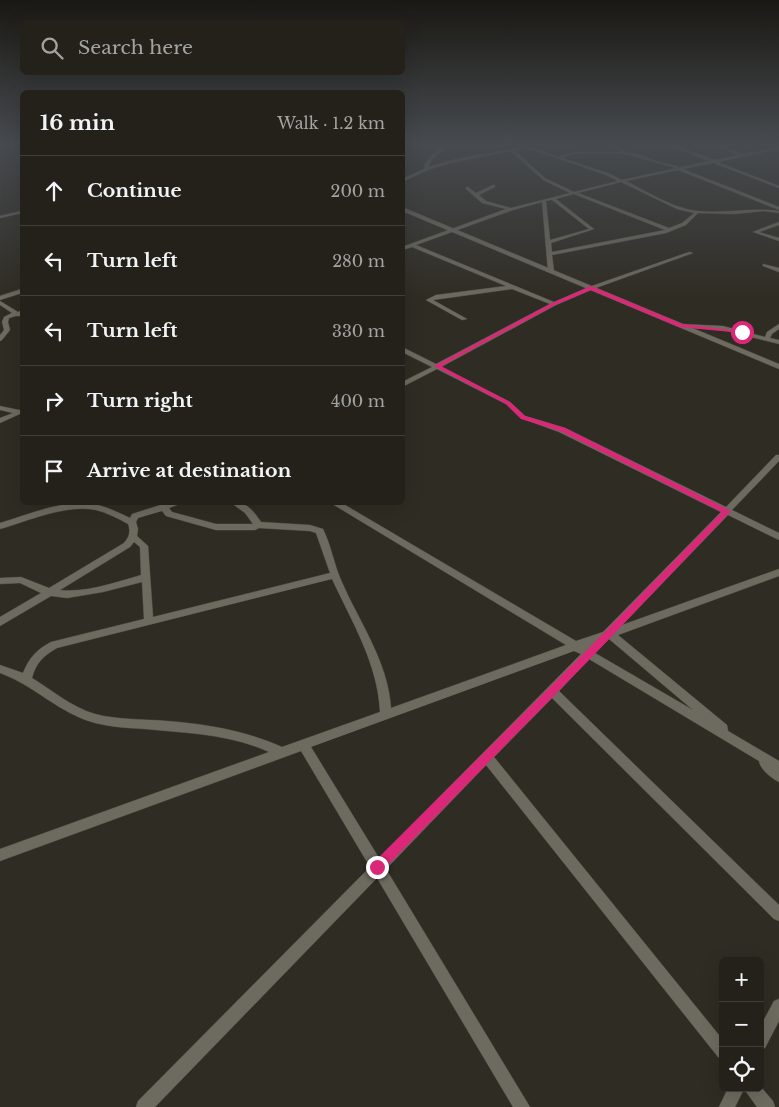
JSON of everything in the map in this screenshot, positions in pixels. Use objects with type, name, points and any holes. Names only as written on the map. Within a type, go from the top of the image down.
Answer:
[{"type":"street","points":[[477,196],[484,202],[511,209]]},
{"type":"street","points":[[405,247],[511,209],[563,196]]},
{"type":"street","points":[[581,196],[670,230]]},
{"type":"street","points":[[651,196],[664,202],[697,212],[734,214],[779,210]]},
{"type":"street","points":[[746,196],[779,210]]},
{"type":"street","points":[[548,242],[592,230],[553,198]]},
{"type":"street","points":[[544,201],[550,271]]},
{"type":"street","points":[[405,210],[779,367]]},
{"type":"street","points":[[549,254],[670,230],[684,224],[697,212]]},
{"type":"street","points":[[0,218],[20,213]]},
{"type":"street","points":[[779,223],[755,232],[779,240]]},
{"type":"street","points":[[772,225],[779,228]]},
{"type":"street","points":[[412,245],[554,304]]},
{"type":"street","points":[[405,383],[554,304],[591,288],[692,253]]},
{"type":"street","points":[[766,266],[779,270]]},
{"type":"street","points":[[464,319],[429,300],[436,297],[512,287]]},
{"type":"street","points":[[0,298],[20,292]]},
{"type":"street","points":[[0,303],[19,312]]},
{"type":"street","points":[[0,339],[7,330],[5,322],[7,317],[19,312]]},
{"type":"street","points":[[681,326],[723,328],[779,342]]},
{"type":"street","points":[[768,339],[770,333],[779,326]]},
{"type":"street","points":[[405,350],[508,403],[523,417],[562,430],[779,536]]},
{"type":"street","points":[[0,408],[20,412]]},
{"type":"street","points":[[0,421],[20,412]]},
{"type":"street","points":[[144,1107],[377,867],[609,634],[779,457]]},
{"type":"street","points":[[132,522],[136,516],[172,505]]},
{"type":"street","points":[[240,505],[257,525]]},
{"type":"street","points":[[338,505],[779,767]]},
{"type":"street","points":[[0,526],[58,510],[86,506],[114,514],[132,522],[135,529],[133,537],[127,545],[0,622]]},
{"type":"street","points":[[164,508],[169,514],[216,527],[252,529],[257,525],[310,528],[320,531],[335,575],[377,664],[385,695],[386,716]]},
{"type":"street","points":[[133,537],[144,546],[149,621]]},
{"type":"street","points":[[0,855],[779,572]]},
{"type":"street","points":[[26,679],[31,663],[40,652],[55,646],[335,575]]},
{"type":"street","points":[[0,581],[21,580],[48,592],[67,594],[104,589],[146,577]]},
{"type":"street","points":[[609,634],[779,776]]},
{"type":"street","points":[[0,669],[26,679],[61,704],[88,716],[118,722],[191,728],[254,740],[282,752]]},
{"type":"street","points":[[552,691],[779,914]]},
{"type":"street","points":[[303,744],[522,1107]]},
{"type":"street","points":[[487,757],[719,1047]]},
{"type":"street","points":[[764,1034],[779,1006]]},
{"type":"street","points":[[727,1107],[735,1092]]},
{"type":"street","points":[[755,1092],[767,1107]]},
{"type":"route","points":[[377,867],[588,655],[727,511],[562,430],[523,417],[508,403],[437,366],[554,304],[591,288],[681,326],[723,328],[742,332]]}]
